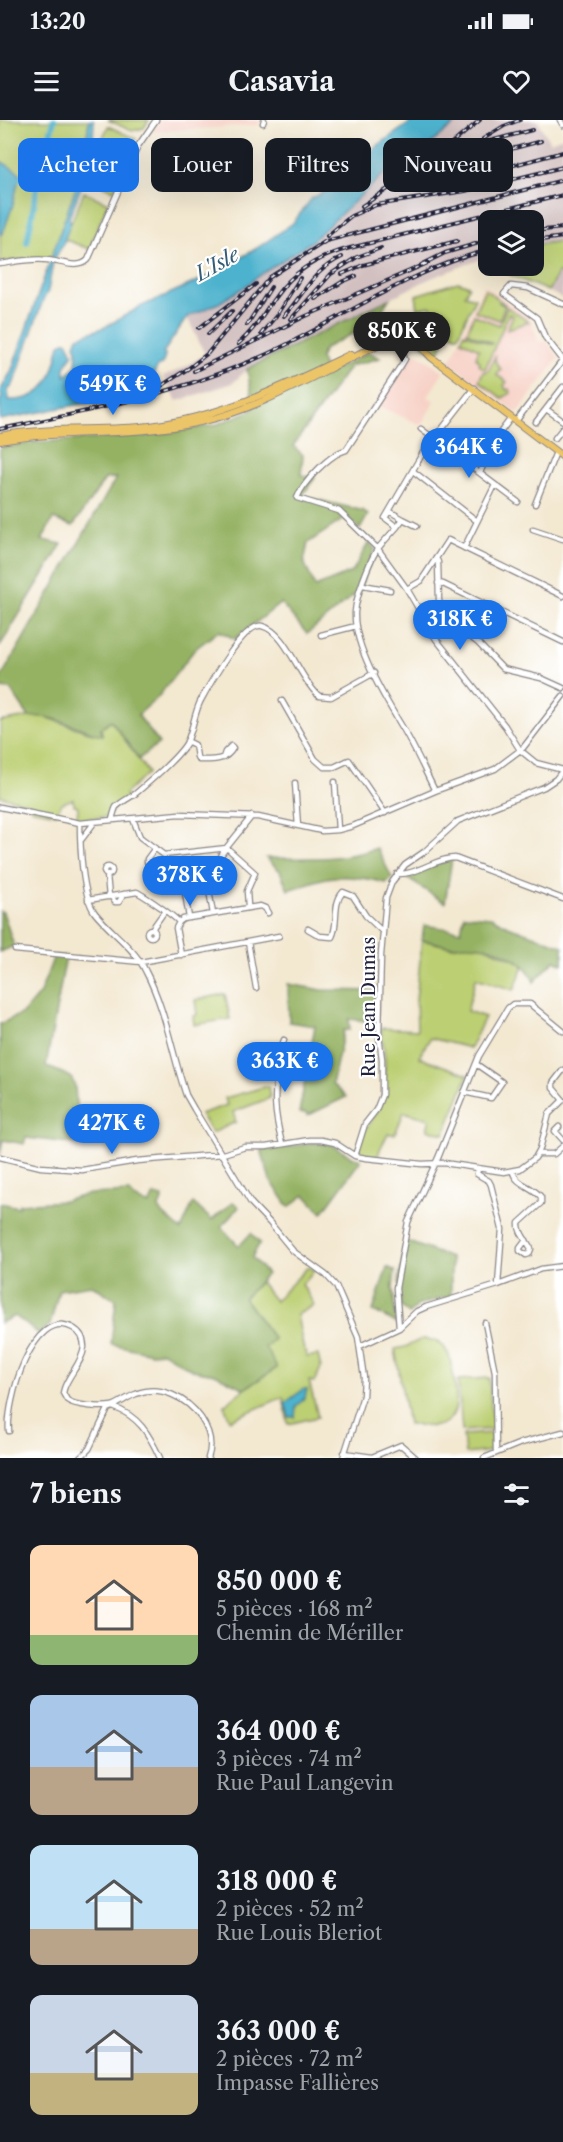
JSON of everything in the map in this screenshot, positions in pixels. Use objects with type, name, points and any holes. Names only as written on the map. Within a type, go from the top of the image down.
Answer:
[{"type":"main road","points":[[0,436],[148,426],[216,412],[274,390],[385,337],[399,327],[407,327],[431,357],[563,458]]},
{"type":"main road","points":[[394,330],[393,337],[396,344]]},
{"type":"main road","points":[[406,348],[413,337]]},
{"type":"main road","points":[[0,441],[52,431],[125,433],[152,431],[202,422],[278,394],[384,342],[431,357]]},
{"type":"street","points":[[0,264],[49,260],[78,265],[88,260],[138,146],[156,120]]},
{"type":"street","points":[[560,120],[563,125]]},
{"type":"street","points":[[480,473],[493,442],[563,360],[545,337],[537,318],[504,294],[511,286],[521,286],[563,304]]},
{"type":"street","points":[[406,348],[402,364],[346,450],[336,453],[299,492],[297,498],[339,511],[378,549],[407,589],[436,639],[505,726],[519,750],[536,763],[563,770]]},
{"type":"street","points":[[557,367],[563,372]]},
{"type":"street","points":[[536,422],[563,387]]},
{"type":"street","points":[[397,527],[385,518],[428,444],[474,388]]},
{"type":"street","points":[[546,409],[563,421]]},
{"type":"street","points":[[555,438],[563,428]]},
{"type":"street","points":[[421,429],[518,502]]},
{"type":"street","points":[[535,504],[556,452]]},
{"type":"street","points":[[413,471],[477,521]]},
{"type":"street","points":[[464,548],[495,485]]},
{"type":"street","points":[[389,511],[417,526]]},
{"type":"street","points":[[403,519],[378,549],[355,611],[356,626],[361,644],[389,708],[435,791]]},
{"type":"street","points":[[533,529],[563,539]]},
{"type":"street","points":[[407,589],[421,581],[448,540],[563,596]]},
{"type":"street","points":[[436,558],[439,601],[451,622],[503,669],[541,678],[563,688]]},
{"type":"street","points":[[438,583],[563,642]]},
{"type":"street","points":[[363,585],[390,590]]},
{"type":"street","points":[[112,820],[117,806],[141,788],[182,750],[200,703],[236,643],[258,626],[270,630],[284,642],[303,679],[319,696],[331,697],[374,673]]},
{"type":"street","points":[[321,635],[356,626]]},
{"type":"street","points":[[0,807],[80,823],[178,814],[252,816],[322,831],[338,830],[495,769],[519,750],[563,696]]},
{"type":"street","points":[[282,701],[315,759],[324,767],[334,767],[349,760],[385,813]]},
{"type":"street","points":[[187,741],[195,745],[199,760],[223,759]]},
{"type":"street","name":"Rue Jean Dumas","points":[[355,1156],[365,1124],[378,1106],[382,1088],[379,1036],[383,932],[388,890],[405,865],[424,852],[458,821],[544,787],[556,779],[563,770]]},
{"type":"street","points":[[335,782],[333,787],[338,830]]},
{"type":"street","points":[[295,783],[298,826]]},
{"type":"street","points":[[213,914],[208,884],[227,848],[252,816]]},
{"type":"street","points":[[134,819],[140,837],[164,855],[227,848],[255,873],[247,891],[248,906],[246,908]]},
{"type":"street","points":[[80,823],[80,845],[88,900],[95,913],[141,962],[157,995],[186,1095],[223,1154],[244,1194],[293,1251],[332,1281],[354,1326],[360,1346],[364,1378],[363,1396],[344,1456],[372,1458],[401,1445],[416,1458]]},
{"type":"street","points":[[80,845],[88,829],[94,823]]},
{"type":"street","points":[[155,848],[147,862],[162,874],[182,884],[189,918]]},
{"type":"street","points":[[398,874],[406,874],[440,861],[455,858],[563,899]]},
{"type":"street","points":[[106,875],[110,896],[115,902],[118,902],[124,894],[140,893],[164,912],[173,915],[179,922]]},
{"type":"street","points":[[182,884],[186,881],[211,877]]},
{"type":"street","points":[[308,929],[320,936],[332,938],[336,925],[337,901],[343,892],[352,896],[366,916],[383,932]]},
{"type":"street","points":[[88,900],[110,896]]},
{"type":"street","points":[[181,955],[176,928],[183,919],[260,906],[268,913]]},
{"type":"street","points":[[152,929],[164,912]]},
{"type":"street","points":[[15,950],[141,962],[279,936]]},
{"type":"street","points":[[248,942],[256,988]]},
{"type":"street","points":[[399,1328],[397,1275],[408,1222],[435,1164],[476,1064],[508,1008],[513,1004],[530,1004],[563,1031]]},
{"type":"street","points":[[282,1144],[274,1113],[274,1089],[284,1040]]},
{"type":"street","points":[[464,1092],[492,1098],[502,1082],[476,1064]]},
{"type":"street","points":[[0,1157],[41,1167],[82,1170],[137,1161],[223,1154],[245,1147],[321,1140],[335,1143],[355,1156],[422,1164],[444,1163],[513,1172],[531,1162],[538,1154],[546,1121],[554,1108],[563,1100],[553,1088],[563,1070]]},
{"type":"street","points":[[559,1127],[555,1131],[563,1140]]},
{"type":"street","points":[[538,1154],[554,1154],[563,1146]]},
{"type":"street","points":[[478,1168],[477,1174],[489,1181],[491,1185],[502,1227],[498,1285]]},
{"type":"street","points":[[513,1172],[517,1180],[536,1191],[541,1197],[541,1203],[519,1223],[519,1230],[526,1239]]},
{"type":"street","points":[[360,1346],[399,1328],[417,1311],[426,1307],[541,1269],[563,1266]]},
{"type":"street","points":[[399,1316],[406,1322]]},
{"type":"street","points":[[484,1323],[495,1372],[496,1453]]},
{"type":"street","points":[[9,1431],[11,1402],[26,1360],[39,1336],[50,1327],[63,1324],[75,1329],[84,1344],[83,1353],[64,1389],[63,1393],[67,1400],[79,1406],[113,1407],[131,1415],[140,1423],[160,1458]]},
{"type":"street","points":[[80,1458],[89,1449],[108,1409],[142,1392],[160,1391],[186,1402],[202,1419],[210,1440],[208,1458]]},
{"type":"street","points":[[484,1458],[563,1432]]},
{"type":"street","points":[[503,1458],[506,1449]]},
{"type":"shaded area","points":[[161,120],[259,120],[259,125],[151,132]]},
{"type":"shaded area","points":[[460,120],[537,120],[550,142],[563,137],[563,241],[544,244],[544,210],[478,210],[478,260],[431,278],[247,369],[233,383],[177,401],[163,377],[205,354],[187,317],[219,303],[243,288],[365,192],[371,192],[371,186],[383,175],[383,192],[513,192],[513,138],[438,138]]},
{"type":"shaded area","points":[[558,273],[563,273],[563,299],[548,291]]},
{"type":"shaded area","points":[[484,285],[530,319],[539,342],[545,340],[559,358],[517,413],[450,362]]},
{"type":"shaded area","points":[[417,353],[443,371],[428,397],[435,401],[421,425],[378,406],[409,356]]},
{"type":"green space","points":[[0,120],[89,120],[87,138],[18,138],[18,192],[75,192],[51,258],[0,262]]},
{"type":"green space","points":[[108,120],[149,120],[144,128],[132,131]]},
{"type":"green space","points":[[108,126],[134,138],[103,138]]},
{"type":"green space","points":[[84,192],[108,203],[89,249],[64,239]]},
{"type":"green space","points":[[563,241],[563,273],[558,273],[548,291],[513,276],[544,276],[544,244]]},
{"type":"green space","points":[[458,282],[469,286],[465,295],[475,298],[458,336],[448,331],[437,356],[420,342],[433,312],[430,306],[418,309],[416,295]]},
{"type":"green space","points":[[485,289],[506,305],[498,302],[505,306],[499,320],[475,311]]},
{"type":"green space","points":[[389,299],[374,323],[325,348],[320,358],[327,374],[369,352],[380,358],[350,366],[293,446],[303,455],[301,475],[315,478],[302,496],[364,511],[368,515],[360,529],[347,517],[308,543],[304,562],[315,587],[352,572],[369,542],[375,549],[359,591],[307,634],[281,603],[235,639],[219,631],[195,649],[158,697],[138,715],[159,743],[139,759],[111,720],[101,728],[102,735],[47,717],[29,717],[10,689],[0,688],[0,679],[116,478],[105,479],[73,526],[53,519],[42,540],[62,544],[0,646],[0,448],[36,442],[145,436],[215,425],[254,409],[247,369]]},
{"type":"green space","points":[[507,307],[529,322],[507,329],[513,316],[509,314],[485,369],[479,365],[480,362],[476,357],[479,349],[461,340],[464,333],[491,344],[467,332],[474,315],[499,325]]},
{"type":"green space","points":[[495,357],[501,369],[497,375],[507,382],[504,385],[506,390],[510,389],[511,393],[502,398],[479,381],[483,372],[488,371]]},
{"type":"green space","points":[[40,715],[102,735],[101,728],[111,720],[148,773],[125,794],[127,797],[115,805],[109,817],[77,819],[78,806],[74,805],[73,799],[62,803],[56,814],[31,809],[27,803],[0,796],[0,722]]},
{"type":"green space","points":[[377,848],[392,878],[386,883],[359,878],[333,877],[288,890],[280,871],[266,858],[336,857]]},
{"type":"green space","points":[[452,859],[445,903],[405,877],[447,860]]},
{"type":"green space","points":[[0,911],[3,912],[14,946],[0,952]]},
{"type":"green space","points":[[464,915],[491,917],[508,926],[563,946],[563,964],[555,960],[534,982],[524,966],[497,950],[422,940],[424,925],[461,931]]},
{"type":"green space","points":[[422,940],[452,947],[466,944],[483,946],[524,964],[514,990],[476,978],[467,1011],[485,1017],[470,1048],[430,1038],[419,1057],[468,1075],[444,1134],[427,1129],[430,1119],[404,1112],[395,1134],[388,1134],[378,1157],[358,1153],[363,1133],[379,1109],[384,1093],[385,1060],[381,1028],[417,1030],[416,1000]]},
{"type":"green space","points":[[54,956],[66,956],[46,1066],[71,1077],[75,1086],[79,1144],[26,1138],[24,1144],[3,1140],[0,1155],[0,1024],[23,1013],[40,993]]},
{"type":"green space","points":[[288,984],[322,990],[377,991],[375,1022],[349,1019],[350,1030],[344,1030],[332,1084],[346,1097],[307,1116],[306,1113],[299,1113],[315,1026],[289,1022]]},
{"type":"green space","points":[[225,994],[230,1019],[194,1025],[193,1016],[197,1015],[195,1000]]},
{"type":"green space","points":[[268,1086],[270,1098],[233,1112],[236,1122],[212,1133],[200,1114],[227,1105],[225,1098]]},
{"type":"green space","points":[[311,1143],[331,1144],[361,1160],[322,1213],[305,1195],[289,1207],[270,1180],[261,1149],[270,1150]]},
{"type":"green space","points":[[130,1192],[134,1198],[149,1205],[154,1195],[163,1197],[159,1208],[181,1230],[193,1203],[212,1220],[233,1202],[239,1207],[221,1227],[239,1246],[251,1233],[260,1243],[252,1257],[267,1274],[244,1298],[274,1339],[265,1347],[277,1368],[244,1389],[215,1374],[192,1370],[163,1352],[151,1353],[111,1344],[116,1300],[92,1285],[59,1290],[50,1325],[39,1334],[15,1316],[0,1323],[0,1203],[19,1207],[19,1204],[64,1201],[90,1194]]},
{"type":"green space","points":[[406,1241],[451,1258],[451,1296],[418,1305],[409,1314],[400,1305],[399,1278]]},
{"type":"green space","points":[[308,1267],[315,1270],[302,1284],[314,1305],[297,1315],[307,1357],[318,1355],[321,1368],[314,1382],[309,1381],[318,1417],[288,1424],[283,1397],[230,1420],[224,1405],[277,1368],[264,1347],[274,1339],[244,1298],[260,1282],[275,1301]]},
{"type":"green space","points":[[387,1267],[395,1271],[393,1287],[396,1323],[373,1311]]},
{"type":"green space","points":[[422,1339],[438,1342],[447,1351],[455,1386],[456,1407],[453,1415],[446,1422],[436,1426],[408,1424],[395,1349]]},
{"type":"green space","points":[[489,1378],[493,1429],[462,1431],[458,1380]]},
{"type":"green space","points":[[491,1433],[492,1451],[465,1454],[463,1435]]},
{"type":"water","points":[[89,120],[94,120],[93,138],[87,138]]},
{"type":"water","points":[[414,120],[460,120],[438,138],[388,138]]},
{"type":"water","points":[[383,142],[383,175],[371,186],[371,152]]},
{"type":"water","points":[[2,162],[18,172],[18,182],[13,205],[3,233],[0,235],[0,166]]},
{"type":"water","points":[[74,192],[79,192],[69,218],[71,222],[53,262],[48,291],[13,385],[8,390],[9,400],[22,399],[40,391],[51,376],[60,344],[67,341],[73,353],[65,367],[65,376],[76,366],[77,349],[75,345],[78,337],[105,327],[140,307],[211,275],[257,248],[293,223],[312,198],[324,192],[365,192],[311,242],[219,303],[187,317],[163,353],[165,355],[163,362],[158,366],[149,383],[131,394],[0,420],[0,400],[2,398],[0,391],[11,372]]},
{"type":"water","points":[[307,1389],[305,1398],[296,1406],[295,1417],[289,1417],[285,1403]]},
{"type":"waterway","points":[[15,181],[20,177],[39,177],[54,120]]},
{"type":"waterway","points":[[27,242],[36,192]]},
{"type":"railway","points":[[459,138],[480,120]]},
{"type":"railway","points":[[485,138],[504,126],[520,120]]},
{"type":"railway","points":[[501,138],[532,130]]},
{"type":"railway","points":[[362,206],[394,185],[415,175],[541,141]]},
{"type":"railway","points":[[513,165],[563,152]]},
{"type":"railway","points":[[327,236],[351,216],[376,205],[465,191],[563,167]]},
{"type":"railway","points":[[155,390],[208,353],[270,277],[326,241],[563,180]]},
{"type":"railway","points":[[238,344],[254,327],[283,287],[299,271],[328,255],[563,195]]},
{"type":"railway","points":[[544,230],[563,228]]},
{"type":"railway","points":[[544,240],[563,237]]},
{"type":"railway","points":[[342,274],[363,265],[457,241]]},
{"type":"railway","points":[[421,265],[445,253],[478,243]]},
{"type":"railway","points":[[291,319],[331,274],[357,257],[381,248]]},
{"type":"railway","points":[[0,429],[135,399],[235,368],[294,341],[404,282],[432,269],[478,253]]},
{"type":"railway","points":[[284,316],[316,276],[342,257]]},
{"type":"railway","points":[[194,371],[306,316],[428,263]]},
{"type":"railway","points":[[315,299],[356,276]]},
{"type":"railway","points":[[261,334],[276,316],[300,278]]},
{"type":"railway","points":[[199,328],[256,284]]},
{"type":"railway","points":[[247,325],[271,287]]},
{"type":"railway","points":[[208,334],[232,311]]},
{"type":"water label","name":"L'Isle","points":[[217,264]]}]
